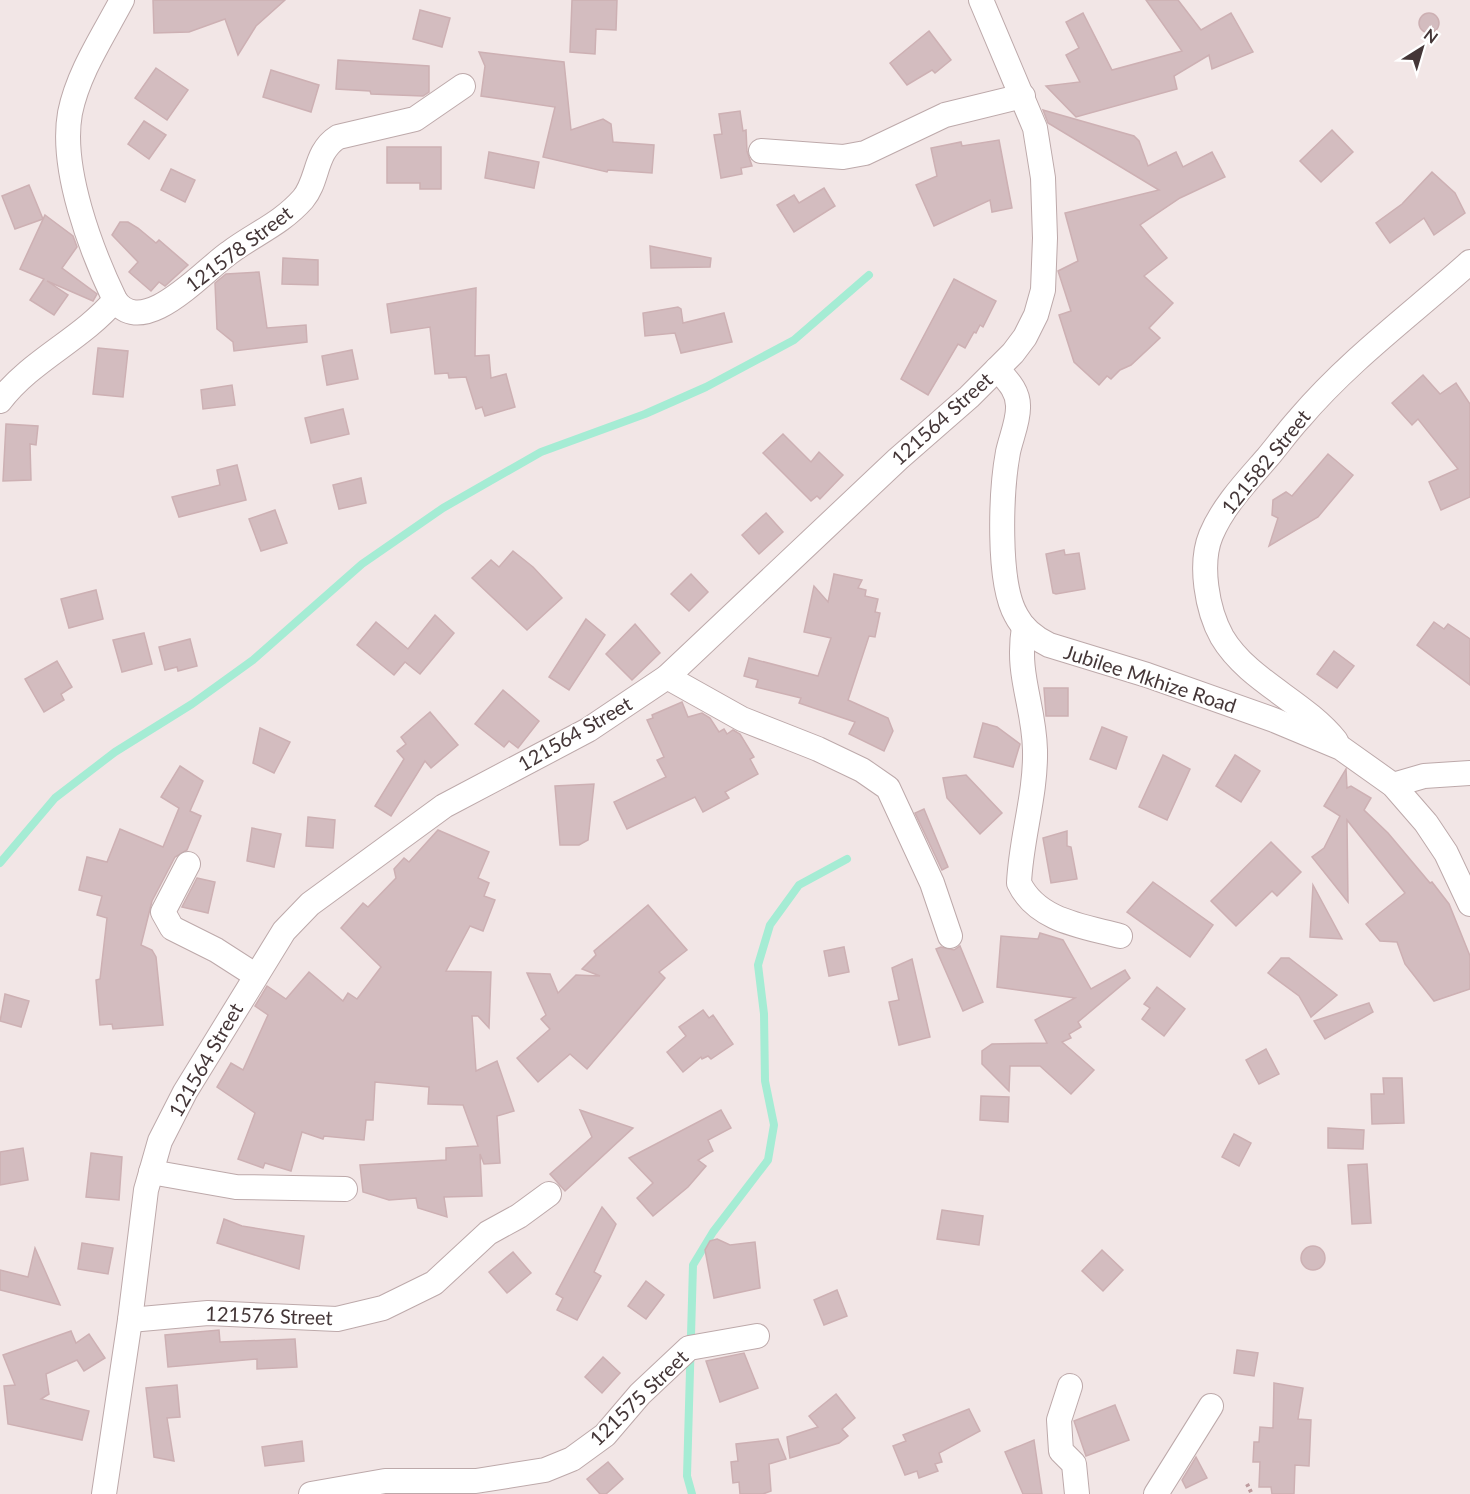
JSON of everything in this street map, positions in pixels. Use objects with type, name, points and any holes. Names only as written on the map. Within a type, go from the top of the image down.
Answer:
[{"type":"street","points":[[0,402],[27,372],[72,342],[115,300],[91,242],[81,208],[69,144],[70,114],[83,74],[122,0]]},
{"type":"street","name":"121564 Street","points":[[104,1494],[130,1320],[146,1190],[160,1141],[184,1092],[284,931],[310,904],[444,806],[588,730],[667,677],[897,459],[969,398],[1025,337],[1036,315],[1043,290],[1045,238],[1043,178],[1035,128],[981,0]]},
{"type":"street","name":"121578 Street","points":[[115,300],[120,308],[139,312],[167,303],[229,252],[285,218],[308,192],[322,152],[328,143],[338,137],[415,119],[463,86]]},
{"type":"street","points":[[761,151],[843,157],[865,153],[945,115],[1023,96]]},
{"type":"street","name":"121582 Street","points":[[1341,748],[1312,716],[1235,654],[1222,636],[1212,612],[1207,583],[1206,556],[1211,536],[1233,499],[1299,418],[1336,380],[1470,262]]},
{"type":"street","name":"Jubilee Mkhize Road","points":[[997,369],[1012,386],[1018,408],[1001,499],[1008,591],[1015,614],[1024,627],[1036,639],[1049,645],[1147,675],[1274,720],[1341,748],[1393,785],[1426,823],[1446,854],[1470,903]]},
{"type":"street","points":[[1024,627],[1020,663],[1033,722],[1035,771],[1019,883],[1037,908],[1051,915],[1120,936]]},
{"type":"street","points":[[667,677],[742,719],[809,745],[862,770],[888,788],[932,883],[950,936]]},
{"type":"street","points":[[1393,785],[1424,776],[1470,773]]},
{"type":"street","points":[[188,864],[163,912],[165,918],[172,928],[255,975]]},
{"type":"street","points":[[151,1172],[236,1187],[345,1189]]},
{"type":"street","name":"121576 Street","points":[[130,1320],[208,1314],[337,1319],[383,1308],[434,1283],[488,1233],[519,1216],[549,1194]]},
{"type":"street","name":"121575 Street","points":[[311,1494],[385,1481],[476,1481],[545,1470],[572,1459],[605,1435],[640,1394],[689,1348],[757,1336]]},
{"type":"street","points":[[1070,1386],[1059,1420],[1060,1440],[1061,1450],[1074,1464],[1077,1494]]},
{"type":"street","points":[[1156,1494],[1211,1406]]},
{"type":"path","points":[[1247,1484],[1252,1494]]},
{"type":"building","points":[[153,0],[285,0],[256,26],[238,55],[225,19],[189,32],[154,33]]},
{"type":"building","points":[[572,0],[617,0],[616,30],[596,29],[595,54],[570,52]]},
{"type":"building","points":[[1146,0],[1178,0],[1201,30],[1231,13],[1253,52],[1212,69],[1209,55],[1174,76],[1177,89],[1076,117],[1046,86],[1080,82],[1066,55],[1079,48],[1066,22],[1083,13],[1112,70],[1182,51]]},
{"type":"building","points":[[420,10],[450,18],[442,47],[413,39]]},
{"type":"building","points":[[1429,13],[1436,16],[1439,23],[1436,30],[1429,33],[1422,30],[1419,23],[1422,16]]},
{"type":"building","points":[[929,31],[951,60],[935,73],[932,70],[907,85],[890,63]]},
{"type":"building","points":[[479,52],[564,62],[571,130],[603,119],[611,124],[613,142],[654,145],[652,173],[608,170],[607,172],[543,157],[555,107],[481,96],[485,66]]},
{"type":"building","points":[[338,60],[429,66],[429,92],[423,96],[371,94],[370,91],[336,89]]},
{"type":"building","points":[[156,68],[188,90],[167,120],[135,98]]},
{"type":"building","points":[[271,70],[319,85],[311,112],[263,97]]},
{"type":"building","points":[[1043,110],[1134,136],[1139,141],[1148,166],[1176,152],[1183,167],[1212,152],[1225,177],[1180,198],[1140,225],[1167,258],[1144,276],[1173,303],[1149,328],[1160,338],[1131,365],[1120,370],[1111,379],[1107,376],[1099,385],[1074,362],[1059,315],[1071,311],[1058,271],[1078,261],[1065,213],[1159,190],[1048,123]]},
{"type":"building","points":[[740,111],[743,131],[746,130],[747,151],[752,166],[741,168],[742,174],[721,178],[714,135],[722,134],[719,114]]},
{"type":"building","points":[[144,121],[166,135],[149,159],[128,144]]},
{"type":"building","points":[[1332,130],[1353,152],[1321,182],[1300,161]]},
{"type":"building","points":[[999,140],[1012,208],[992,212],[990,200],[934,226],[916,185],[937,176],[931,148],[961,142],[962,146]]},
{"type":"building","points":[[387,147],[441,147],[441,189],[420,189],[420,183],[387,183]]},
{"type":"building","points":[[489,152],[539,162],[534,188],[485,178]]},
{"type":"building","points":[[171,169],[195,180],[185,202],[161,190]]},
{"type":"building","points":[[1432,172],[1455,193],[1465,213],[1434,235],[1424,218],[1390,243],[1376,223],[1402,204]]},
{"type":"building","points":[[29,185],[43,219],[15,229],[2,196]]},
{"type":"building","points":[[824,188],[835,206],[794,232],[777,205],[794,195],[799,203]]},
{"type":"building","points":[[45,215],[73,236],[77,247],[62,268],[97,294],[93,301],[47,281],[68,295],[54,315],[30,300],[44,279],[20,269]]},
{"type":"building","points":[[120,222],[128,222],[156,243],[159,240],[188,265],[165,286],[159,282],[151,291],[129,272],[138,262],[112,235]]},
{"type":"building","points":[[650,246],[711,258],[710,267],[651,268]]},
{"type":"building","points":[[283,258],[318,260],[318,285],[282,284]]},
{"type":"building","points":[[259,272],[267,328],[306,325],[307,342],[234,351],[233,342],[217,329],[215,283],[226,274]]},
{"type":"building","points":[[954,279],[996,301],[983,327],[980,325],[976,333],[974,332],[965,348],[958,344],[928,395],[901,379]]},
{"type":"building","points":[[476,288],[475,356],[489,355],[491,378],[506,374],[515,407],[485,416],[482,407],[476,409],[466,377],[449,378],[448,373],[435,374],[430,327],[391,333],[387,304]]},
{"type":"building","points":[[678,307],[681,309],[683,323],[724,313],[732,342],[681,353],[675,333],[645,336],[643,313]]},
{"type":"building","points":[[98,348],[128,351],[123,397],[93,394]]},
{"type":"building","points":[[352,350],[358,379],[327,385],[322,356]]},
{"type":"building","points":[[1423,375],[1440,394],[1456,383],[1470,404],[1470,497],[1441,510],[1429,482],[1458,469],[1418,419],[1412,425],[1392,403]]},
{"type":"building","points":[[232,385],[235,405],[203,409],[201,390]]},
{"type":"building","points":[[343,409],[349,434],[311,443],[305,418]]},
{"type":"building","points":[[6,424],[38,426],[36,445],[30,444],[31,480],[3,481]]},
{"type":"building","points":[[783,434],[811,462],[819,452],[843,475],[820,499],[817,496],[811,501],[763,453]]},
{"type":"building","points":[[1328,454],[1353,475],[1318,517],[1269,546],[1278,518],[1272,515],[1273,500],[1286,492],[1292,496]]},
{"type":"building","points":[[237,465],[246,500],[179,517],[172,497],[220,485],[217,470]]},
{"type":"building","points":[[361,478],[366,503],[339,509],[333,485]]},
{"type":"building","points":[[275,510],[287,543],[261,551],[249,519]]},
{"type":"building","points":[[766,513],[783,532],[759,554],[742,535]]},
{"type":"building","points":[[1064,550],[1065,555],[1079,553],[1085,589],[1056,594],[1053,593],[1046,554]]},
{"type":"building","points":[[513,551],[533,567],[562,598],[527,630],[472,578],[491,560],[499,567]]},
{"type":"building","points":[[691,574],[708,592],[689,611],[671,594]]},
{"type":"building","points":[[834,574],[862,580],[858,588],[866,590],[865,596],[878,599],[875,612],[880,613],[875,637],[869,636],[848,700],[888,718],[893,731],[884,751],[849,734],[855,722],[799,703],[801,698],[756,687],[758,680],[744,676],[749,658],[818,676],[831,638],[804,632],[814,586],[828,602]]},
{"type":"building","points":[[96,590],[103,619],[69,628],[61,599]]},
{"type":"building","points":[[435,615],[454,633],[420,674],[405,662],[394,675],[357,645],[376,622],[408,649]]},
{"type":"building","points":[[586,619],[605,635],[569,690],[549,677]]},
{"type":"building","points":[[1434,622],[1444,629],[1448,624],[1470,639],[1470,685],[1417,645]]},
{"type":"building","points":[[635,624],[660,653],[632,680],[606,654]]},
{"type":"building","points":[[144,633],[152,664],[122,672],[113,640]]},
{"type":"building","points":[[190,639],[197,666],[178,671],[177,667],[165,670],[159,647]]},
{"type":"building","points":[[1334,651],[1354,666],[1337,688],[1317,674]]},
{"type":"building","points":[[57,661],[72,687],[61,694],[64,700],[44,712],[25,679]]},
{"type":"building","points":[[1044,688],[1068,688],[1068,716],[1046,716]]},
{"type":"building","points":[[503,690],[539,721],[518,748],[509,741],[504,747],[475,724]]},
{"type":"building","points":[[682,702],[688,717],[702,713],[710,718],[719,732],[724,729],[727,734],[733,730],[740,734],[754,757],[750,759],[758,774],[725,792],[729,798],[703,812],[695,797],[627,829],[614,802],[666,777],[657,760],[664,757],[647,720],[653,718],[652,715]]},
{"type":"building","points":[[430,712],[458,745],[431,768],[425,761],[391,816],[375,806],[404,759],[397,751],[406,744],[401,737]]},
{"type":"building","points":[[983,723],[997,727],[1020,744],[1013,767],[974,757]]},
{"type":"building","points":[[1102,727],[1127,737],[1116,769],[1090,759]]},
{"type":"building","points":[[260,728],[290,742],[274,773],[253,763]]},
{"type":"building","points":[[1163,755],[1190,769],[1167,820],[1139,807]]},
{"type":"building","points":[[1235,755],[1260,771],[1241,802],[1216,786]]},
{"type":"building","points":[[180,766],[203,781],[190,811],[201,816],[187,850],[175,857],[152,901],[141,945],[152,950],[156,957],[163,1025],[113,1029],[112,1024],[100,1025],[96,980],[100,979],[107,918],[97,915],[102,896],[79,890],[87,857],[107,862],[120,829],[163,847],[179,808],[161,797]]},
{"type":"building","points":[[1346,769],[1347,788],[1351,786],[1371,798],[1364,810],[1388,833],[1449,904],[1470,956],[1470,989],[1434,1001],[1405,964],[1397,942],[1380,941],[1366,924],[1405,893],[1347,820],[1348,902],[1312,857],[1324,848],[1340,816],[1324,806]]},
{"type":"building","points":[[966,775],[1002,813],[980,834],[947,798],[943,778]]},
{"type":"building","points":[[594,784],[588,840],[579,845],[560,845],[555,786]]},
{"type":"building","points":[[924,809],[948,867],[942,870],[915,813]]},
{"type":"building","points":[[308,817],[335,820],[333,848],[306,846]]},
{"type":"building","points":[[252,828],[281,834],[274,867],[247,861]]},
{"type":"building","points":[[438,830],[489,852],[478,878],[489,883],[484,896],[495,900],[483,931],[470,926],[446,971],[491,972],[489,1028],[478,1016],[472,1016],[476,1071],[497,1061],[514,1111],[497,1116],[500,1163],[484,1164],[480,1154],[482,1196],[444,1197],[447,1217],[418,1208],[416,1198],[389,1200],[363,1192],[360,1165],[446,1160],[446,1148],[478,1146],[463,1105],[428,1104],[429,1087],[375,1082],[373,1120],[366,1120],[364,1140],[324,1136],[323,1139],[302,1132],[291,1171],[265,1163],[263,1168],[238,1159],[255,1113],[217,1087],[231,1063],[243,1070],[268,1015],[255,1006],[267,986],[286,999],[309,972],[343,1001],[348,993],[357,999],[381,967],[341,928],[363,903],[368,907],[396,878],[394,869],[404,858],[409,862]]},
{"type":"building","points":[[1067,831],[1067,846],[1071,847],[1077,879],[1051,883],[1043,838]]},
{"type":"building","points":[[1271,842],[1301,872],[1277,896],[1272,891],[1236,926],[1211,901]]},
{"type":"building","points":[[197,878],[215,882],[208,913],[182,907]]},
{"type":"building","points":[[1153,882],[1213,925],[1190,957],[1127,912]]},
{"type":"building","points":[[1313,885],[1342,939],[1310,937]]},
{"type":"building","points":[[648,905],[687,950],[659,972],[665,978],[587,1069],[570,1054],[538,1082],[517,1058],[550,1029],[541,1019],[546,1015],[527,973],[550,974],[558,993],[576,975],[600,976],[582,969],[596,955],[594,951]]},
{"type":"building","points":[[1040,933],[1063,940],[1091,989],[1125,970],[1130,978],[1078,1022],[1081,1027],[1069,1034],[1071,1038],[1062,1042],[1094,1070],[1071,1094],[1040,1066],[1010,1066],[1009,1091],[982,1064],[982,1051],[992,1044],[1047,1043],[1035,1020],[1075,998],[997,987],[1001,936],[1038,939]]},
{"type":"building","points":[[960,946],[983,1002],[963,1011],[936,949],[941,947],[954,950]]},
{"type":"building","points":[[844,947],[849,972],[829,976],[824,951]]},
{"type":"building","points":[[1281,958],[1289,958],[1337,995],[1311,1017],[1299,996],[1268,973]]},
{"type":"building","points":[[912,959],[930,1037],[899,1045],[889,1002],[899,1000],[892,968]]},
{"type":"building","points":[[1157,987],[1185,1009],[1164,1036],[1142,1019],[1150,1008],[1144,1004]]},
{"type":"building","points":[[5,994],[29,1001],[21,1027],[0,1021]]},
{"type":"building","points":[[1369,1003],[1373,1012],[1325,1039],[1314,1021]]},
{"type":"building","points":[[703,1010],[709,1018],[713,1015],[733,1044],[711,1059],[708,1056],[702,1059],[701,1057],[683,1072],[667,1052],[686,1036],[679,1027]]},
{"type":"building","points":[[1266,1049],[1279,1074],[1259,1084],[1246,1060]]},
{"type":"building","points":[[1383,1078],[1402,1078],[1404,1123],[1372,1124],[1371,1094],[1384,1094]]},
{"type":"building","points":[[981,1096],[1009,1097],[1008,1122],[980,1120]]},
{"type":"building","points":[[580,1110],[633,1128],[565,1191],[550,1174],[592,1137]]},
{"type":"building","points":[[721,1110],[731,1128],[708,1140],[713,1151],[698,1160],[706,1166],[688,1187],[653,1216],[637,1198],[653,1183],[629,1158]]},
{"type":"building","points":[[1328,1128],[1364,1130],[1363,1149],[1328,1148]]},
{"type":"building","points":[[1234,1134],[1251,1143],[1239,1166],[1222,1157]]},
{"type":"building","points":[[23,1148],[28,1180],[0,1185],[0,1152]]},
{"type":"building","points":[[91,1153],[122,1157],[119,1200],[86,1197]]},
{"type":"building","points":[[1367,1164],[1371,1223],[1352,1224],[1348,1165]]},
{"type":"building","points":[[602,1207],[616,1224],[594,1272],[601,1276],[577,1320],[557,1310],[563,1298],[556,1294]]},
{"type":"building","points":[[942,1210],[983,1216],[979,1245],[937,1239]]},
{"type":"building","points":[[224,1219],[242,1226],[304,1236],[299,1269],[217,1243]]},
{"type":"building","points":[[717,1239],[730,1245],[755,1242],[760,1288],[714,1298],[705,1250],[710,1241]]},
{"type":"building","points":[[82,1243],[113,1248],[108,1274],[78,1269]]},
{"type":"building","points":[[1313,1246],[1322,1249],[1325,1258],[1322,1267],[1313,1270],[1304,1267],[1301,1258],[1304,1249]]},
{"type":"building","points":[[35,1248],[60,1305],[0,1290],[0,1270],[28,1277]]},
{"type":"building","points":[[1102,1250],[1123,1270],[1103,1291],[1082,1271]]},
{"type":"building","points":[[513,1252],[531,1273],[507,1293],[489,1272]]},
{"type":"building","points":[[646,1281],[664,1295],[646,1319],[628,1306]]},
{"type":"building","points":[[837,1290],[847,1316],[824,1325],[814,1300]]},
{"type":"building","points":[[219,1330],[220,1342],[295,1339],[297,1367],[257,1369],[257,1359],[168,1367],[165,1335]]},
{"type":"building","points":[[71,1331],[76,1343],[89,1334],[105,1358],[84,1371],[77,1360],[46,1374],[49,1394],[41,1399],[89,1411],[82,1440],[8,1424],[4,1386],[15,1385],[3,1355]]},
{"type":"building","points":[[1237,1350],[1258,1353],[1254,1376],[1234,1373]]},
{"type":"building","points":[[744,1353],[758,1388],[720,1402],[706,1361]]},
{"type":"building","points":[[603,1357],[620,1373],[602,1393],[585,1377]]},
{"type":"building","points":[[1274,1383],[1303,1388],[1298,1419],[1311,1420],[1309,1466],[1295,1465],[1294,1494],[1272,1494],[1271,1487],[1259,1487],[1260,1462],[1253,1462],[1254,1442],[1259,1442],[1260,1427],[1273,1428]]},
{"type":"building","points":[[177,1385],[180,1417],[167,1418],[174,1461],[154,1457],[146,1388]]},
{"type":"building","points":[[836,1394],[855,1418],[842,1429],[848,1436],[839,1443],[790,1458],[787,1437],[818,1427],[809,1416]]},
{"type":"building","points":[[1115,1405],[1129,1440],[1086,1456],[1074,1421]]},
{"type":"building","points":[[969,1409],[980,1431],[939,1453],[942,1462],[935,1464],[938,1471],[919,1478],[917,1471],[905,1475],[893,1446],[906,1441],[903,1435]]},
{"type":"building","points":[[778,1439],[786,1459],[769,1464],[771,1491],[763,1494],[740,1494],[739,1482],[733,1483],[731,1462],[738,1461],[736,1444]]},
{"type":"building","points":[[1034,1440],[1042,1494],[1023,1494],[1005,1452]]},
{"type":"building","points":[[302,1441],[304,1461],[265,1466],[262,1447]]},
{"type":"building","points":[[1196,1457],[1207,1478],[1186,1488],[1182,1480]]},
{"type":"building","points":[[608,1462],[623,1479],[606,1494],[600,1494],[587,1479]]},
{"type":"waterway","points":[[0,863],[55,798],[115,752],[192,704],[253,660],[362,564],[443,508],[541,452],[645,414],[706,387],[794,340],[869,275]]},
{"type":"waterway","points":[[692,1494],[687,1476],[693,1265],[713,1232],[768,1160],[774,1125],[765,1081],[764,1014],[758,965],[770,925],[799,885],[847,859]]}]
